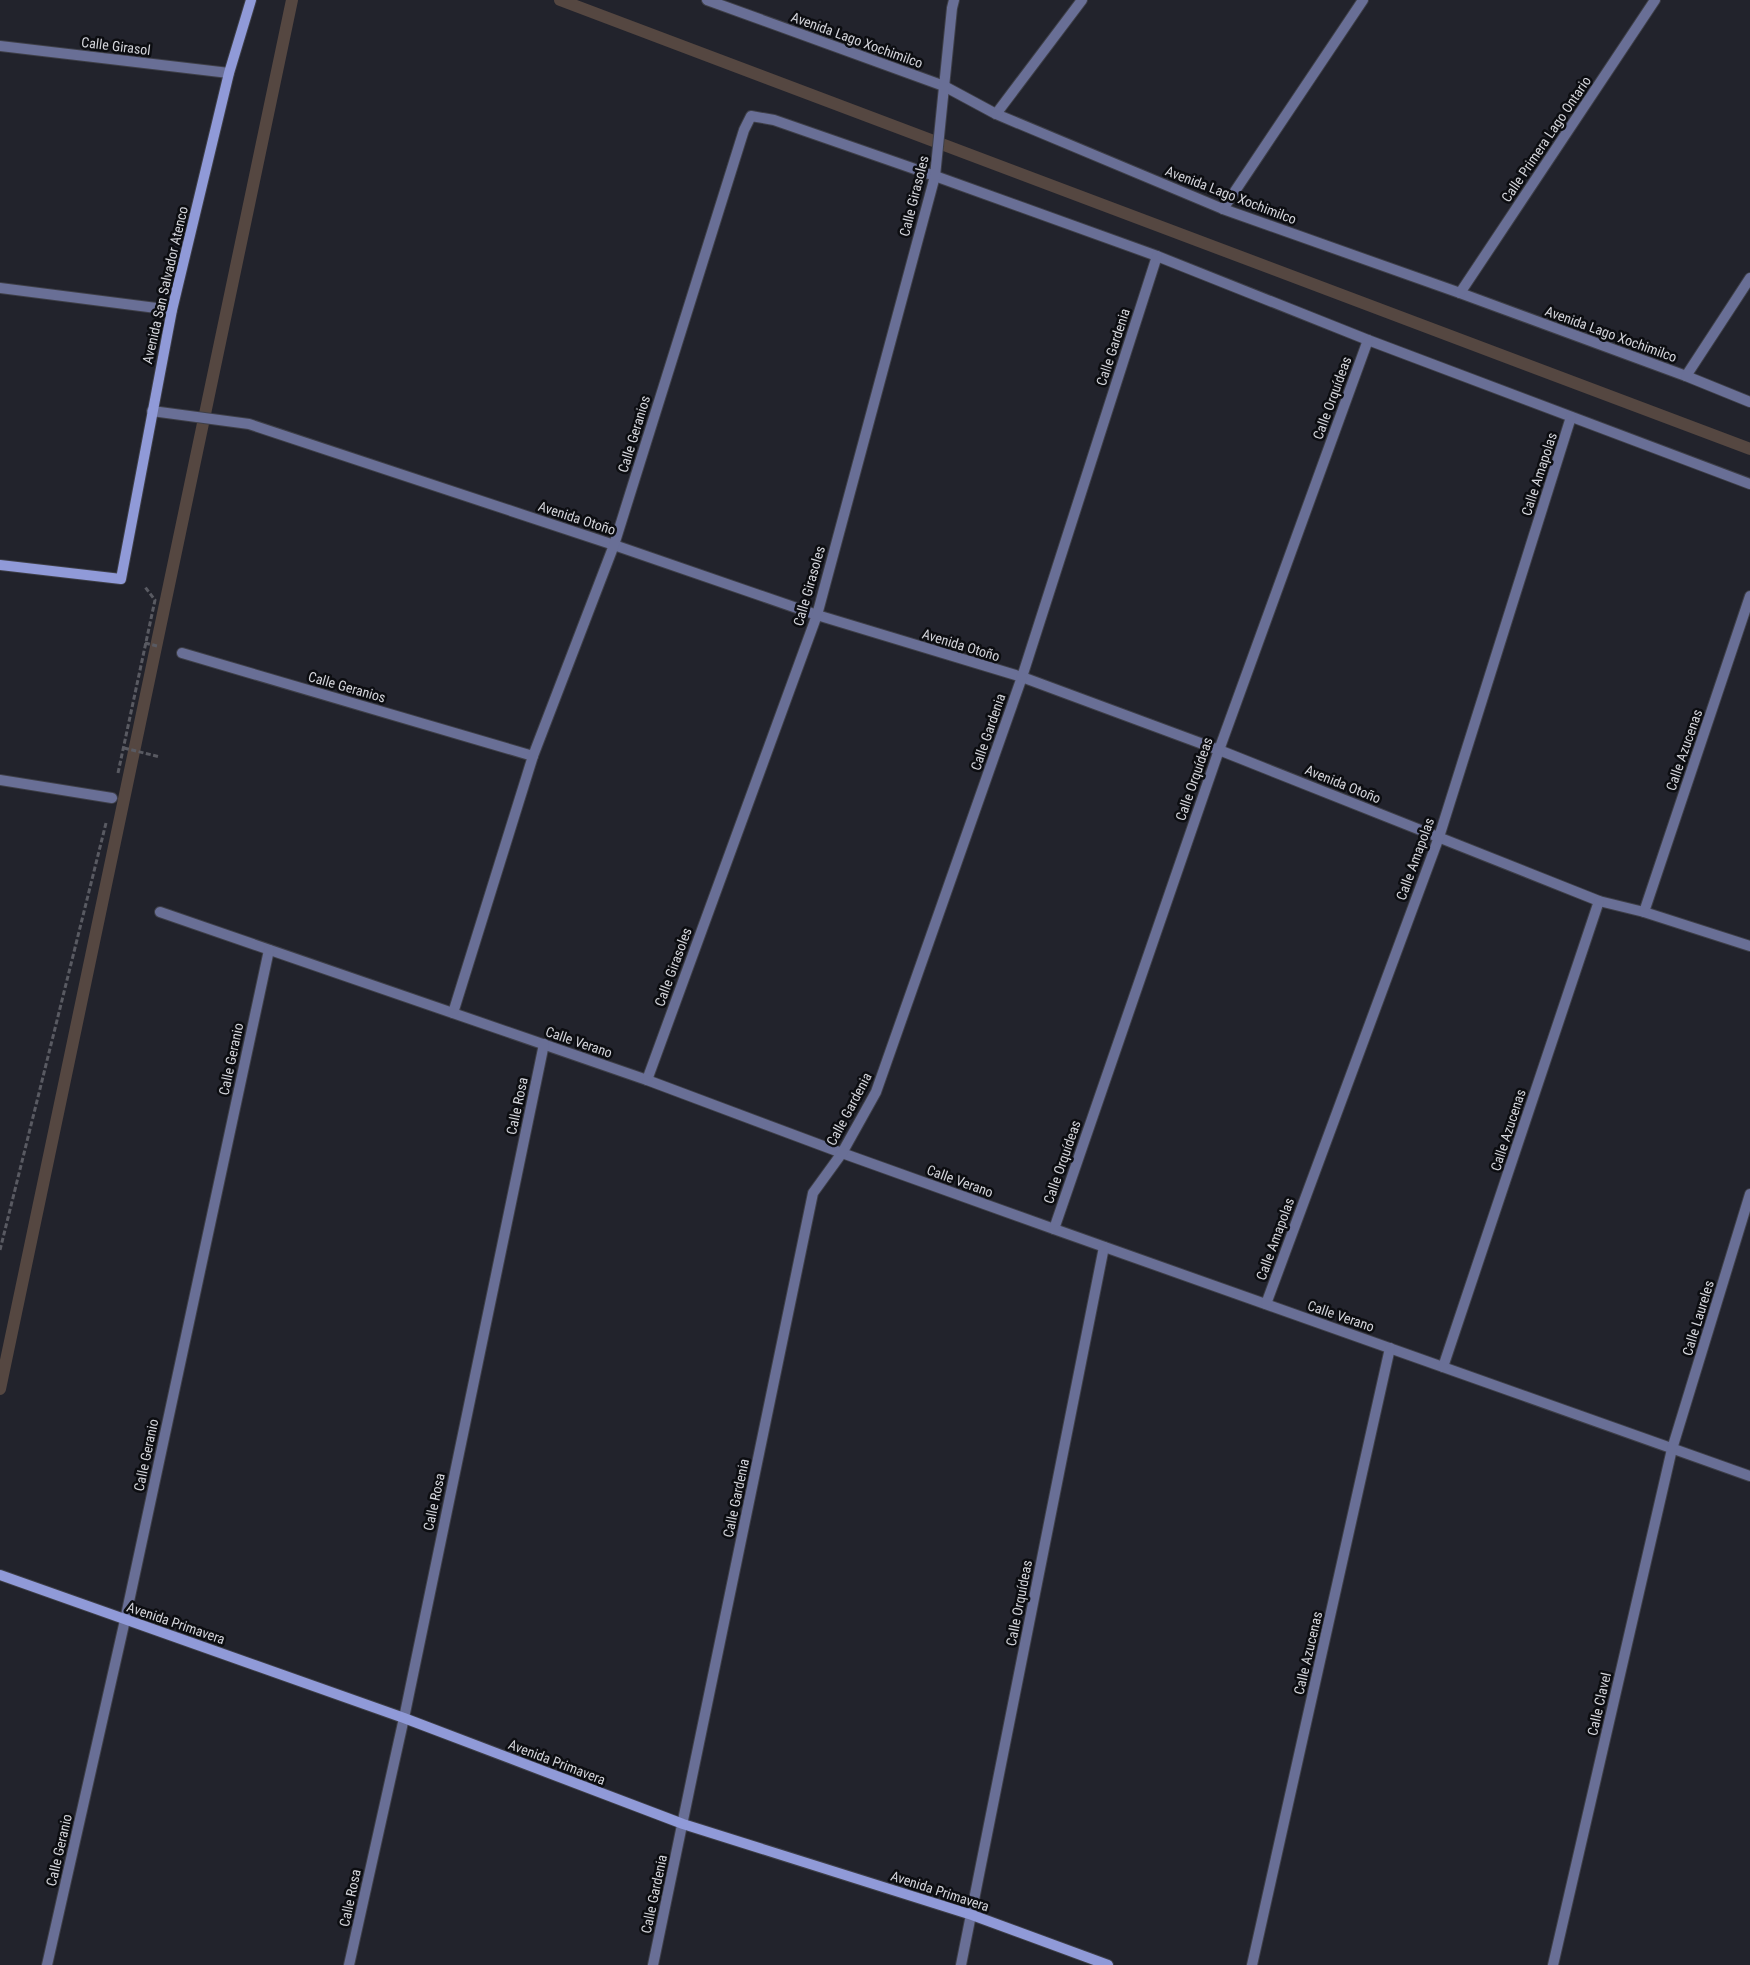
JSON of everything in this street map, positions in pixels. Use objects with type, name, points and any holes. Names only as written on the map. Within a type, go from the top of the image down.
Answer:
[{"type":"street","name":"Avenida San Salvador Atenco","points":[[121,579],[172,310],[229,73],[251,0]]},
{"type":"street","name":"Avenida Lago Xochimilco","points":[[707,0],[944,86],[996,114],[1223,210],[1460,293],[1686,376],[1750,402]]},
{"type":"street","name":"Calle Girasoles","points":[[647,1080],[817,615],[935,176],[954,0]]},
{"type":"street","points":[[996,114],[1082,0]]},
{"type":"street","points":[[1223,210],[1363,0]]},
{"type":"street","name":"Calle Primera Lago Ontario","points":[[1460,293],[1655,0]]},
{"type":"street","name":"Calle Girasol","points":[[0,46],[229,73]]},
{"type":"street","name":"Calle Geranios","points":[[453,1013],[533,756],[614,545],[744,130],[751,116],[774,120],[935,176]]},
{"type":"street","points":[[935,176],[1157,256],[1368,340],[1750,484]]},
{"type":"street","name":"Calle Gardenia","points":[[653,1965],[813,1193],[842,1153],[876,1092],[1022,677],[1157,256]]},
{"type":"street","points":[[1686,376],[1750,278]]},
{"type":"street","points":[[0,288],[172,310]]},
{"type":"street","name":"Calle Orquídeas","points":[[1054,1229],[1218,750],[1368,340]]},
{"type":"street","name":"Avenida Otoño","points":[[152,411],[249,424],[614,545],[817,615],[1022,677],[1218,750],[1599,900],[1644,912],[1750,946]]},
{"type":"street","name":"Calle Amapolas","points":[[1266,1304],[1439,837],[1571,417]]},
{"type":"street","points":[[0,565],[121,579]]},
{"type":"street","name":"Calle Azucenas","points":[[1644,912],[1750,596]]},
{"type":"street","name":"Calle Geranios","points":[[182,653],[533,756]]},
{"type":"street","points":[[0,780],[112,798]]},
{"type":"street","name":"Calle Azucenas","points":[[1443,1367],[1599,900]]},
{"type":"street","name":"Calle Verano","points":[[160,912],[647,1080],[842,1153],[1750,1476]]},
{"type":"street","name":"Calle Geranio","points":[[47,1965],[125,1620],[268,950]]},
{"type":"street","name":"Calle Rosa","points":[[349,1965],[404,1718],[544,1044]]},
{"type":"street","name":"Calle Laureles","points":[[1672,1449],[1750,1194]]},
{"type":"street","name":"Calle Orquídeas","points":[[961,1965],[1104,1247]]},
{"type":"street","name":"Calle Azucenas","points":[[1252,1965],[1390,1348]]},
{"type":"street","name":"Calle Clavel","points":[[1553,1965],[1672,1449]]},
{"type":"street","name":"Avenida Primavera","points":[[0,1575],[404,1718],[683,1824],[972,1916],[1108,1965]]},
{"type":"path","points":[[0,1250],[124,748],[155,600],[148,588],[135,582],[121,579]]},
{"type":"path","points":[[124,748],[160,757]]},
{"type":"waterway","points":[[0,1389],[292,0]]},
{"type":"waterway","points":[[560,0],[1750,449]]}]
